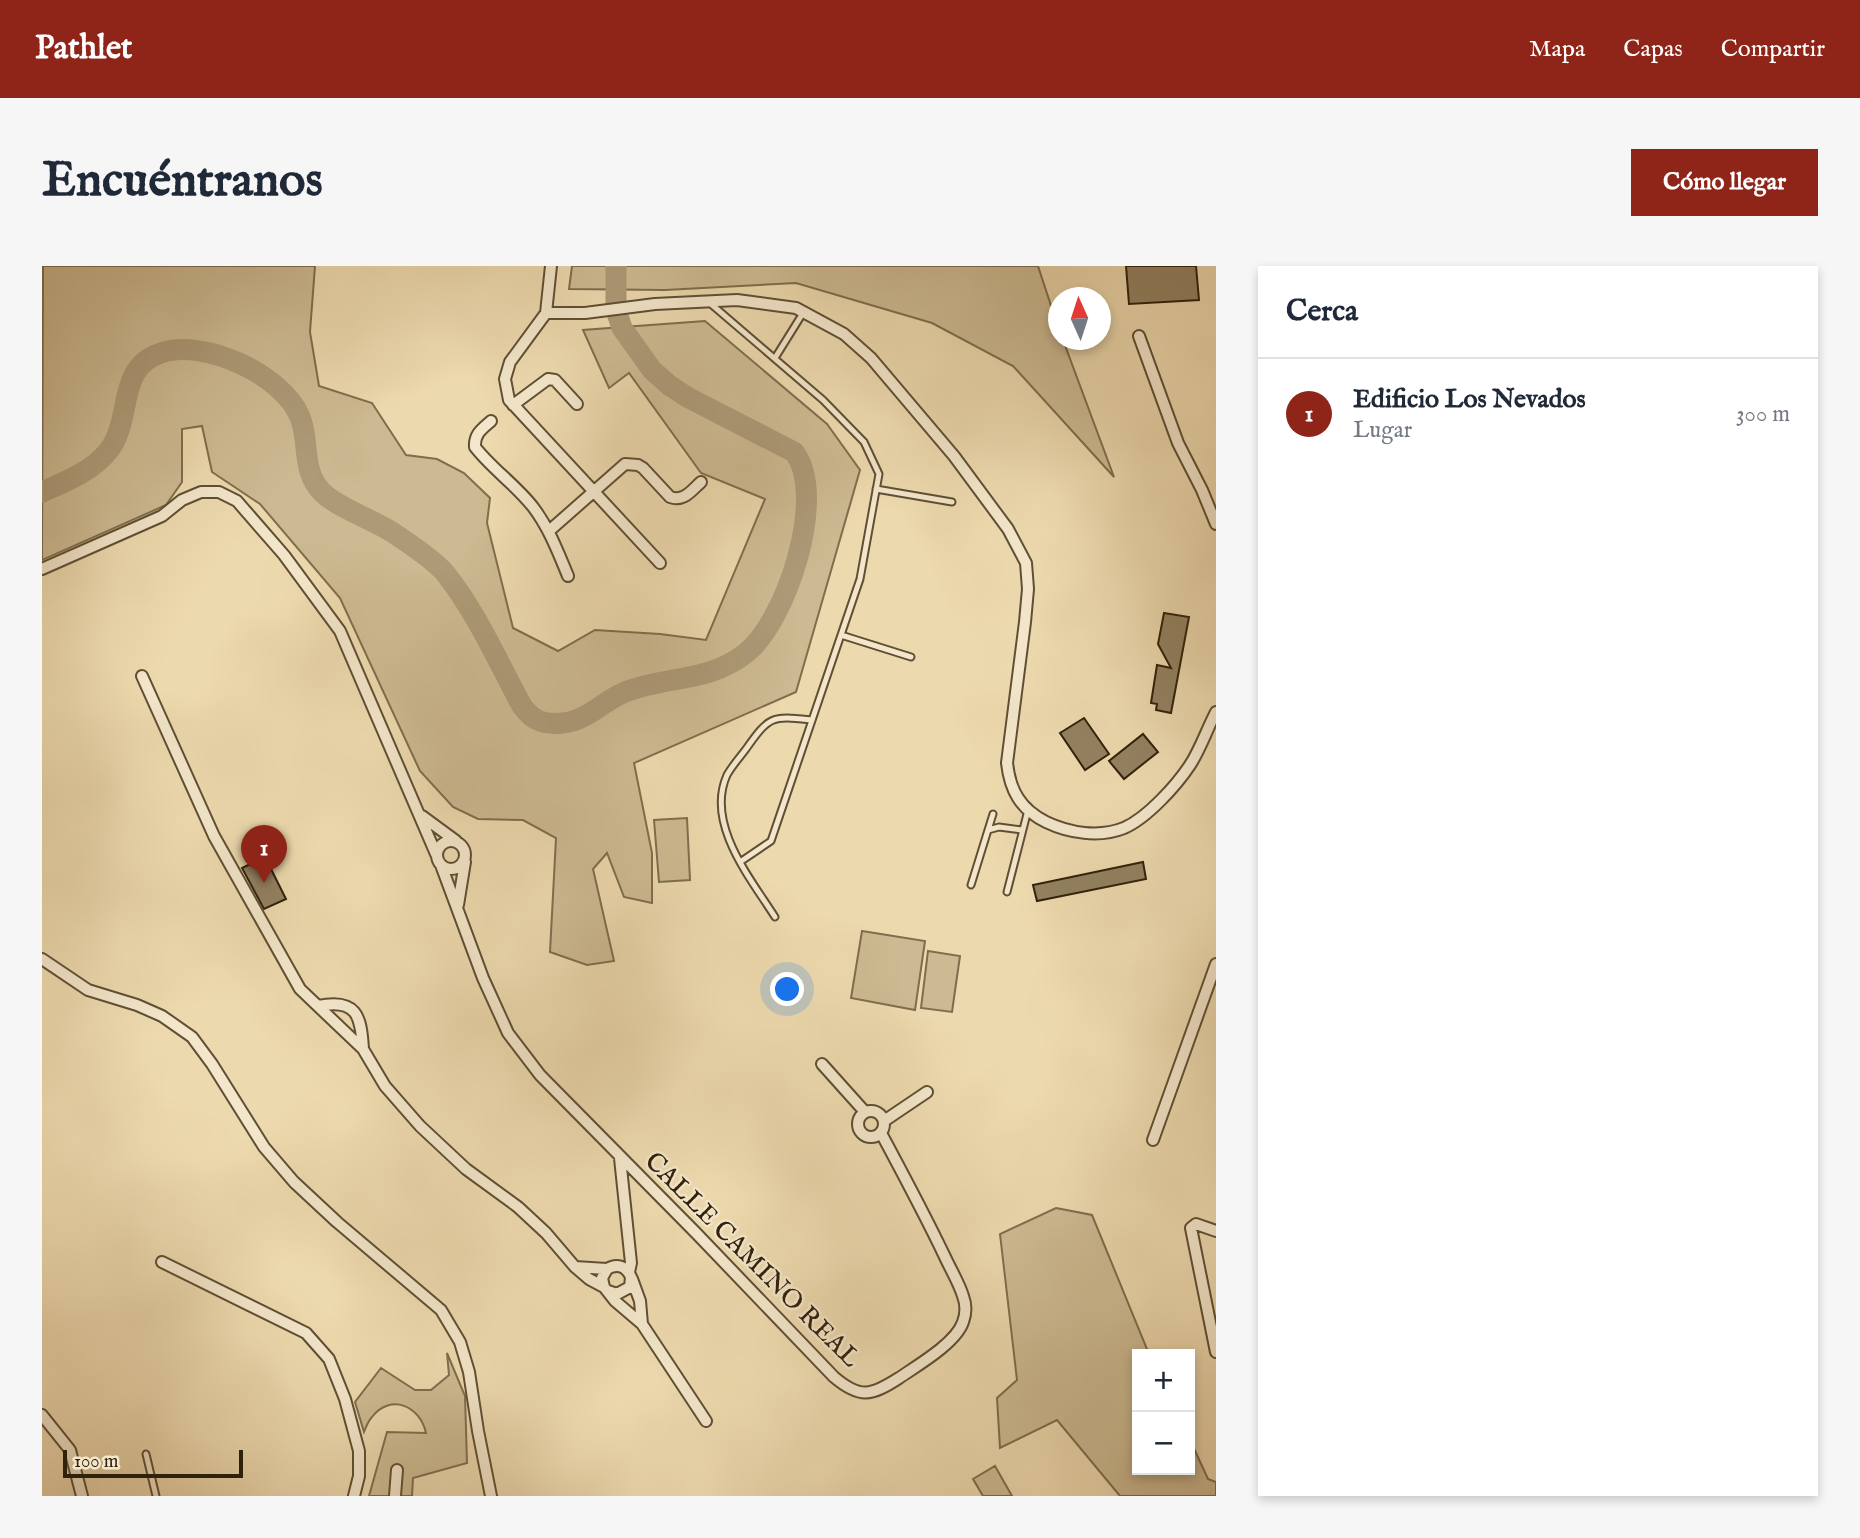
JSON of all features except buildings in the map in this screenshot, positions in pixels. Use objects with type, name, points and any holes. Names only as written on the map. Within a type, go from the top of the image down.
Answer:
[{"type":"street","points":[[551,266],[546,313],[510,362],[506,371],[506,392],[513,405],[660,563]]},
{"type":"street","points":[[546,313],[585,313],[655,304],[737,300],[796,309],[844,334],[870,358],[954,456],[1008,529],[1026,563],[1028,589],[1025,622],[1007,763],[1009,783],[1020,801],[1038,818],[1060,829],[1089,834],[1124,828],[1153,808],[1190,765],[1216,712]]},
{"type":"street","points":[[1139,336],[1178,443],[1207,488],[1216,524]]},
{"type":"street","points":[[513,405],[548,379],[555,380],[578,404]]},
{"type":"street","points":[[491,421],[479,431],[474,440],[475,447],[532,505],[549,531],[568,576]]},
{"type":"street","points":[[549,531],[623,465],[643,468],[675,499],[683,498],[701,482]]},
{"type":"street","name":"CALLE CAMINO REAL","points":[[42,569],[162,516],[182,500],[201,492],[219,492],[237,501],[265,531],[340,631],[420,814],[483,978],[508,1033],[540,1075],[834,1377],[848,1389],[862,1394],[877,1392],[930,1357],[956,1334],[963,1324],[965,1312],[964,1298],[932,1228],[881,1133]]},
{"type":"street","points":[[142,676],[214,836],[295,980],[311,1001],[363,1049],[385,1086],[420,1126],[466,1169],[518,1207],[589,1279],[617,1294],[626,1291],[631,1263],[620,1158]]},
{"type":"street","name":"CALLE CAMINO REAL","points":[[420,814],[461,845],[466,856],[458,908]]},
{"type":"street","points":[[436,854],[443,843],[456,841]]},
{"type":"street","points":[[441,866],[453,869],[459,867],[466,856]]},
{"type":"street","points":[[42,959],[88,989],[137,1004],[162,1016],[192,1037],[264,1147],[294,1182],[441,1310],[460,1342],[470,1372],[491,1496]]},
{"type":"street","points":[[1153,1140],[1216,964]]},
{"type":"street","points":[[318,1006],[340,1003],[352,1009],[362,1025],[363,1049]]},
{"type":"street","points":[[822,1064],[865,1112]]},
{"type":"street","points":[[884,1121],[874,1111],[865,1112],[858,1119],[858,1128],[868,1138],[881,1133],[884,1121],[928,1091]]},
{"type":"street","points":[[1216,1231],[1196,1224],[1191,1228],[1216,1352]]},
{"type":"street","points":[[629,1241],[602,1278],[606,1289],[625,1311],[642,1324],[706,1420]]},
{"type":"street","points":[[162,1262],[306,1333],[329,1360],[345,1399],[359,1451],[359,1476],[354,1496]]},
{"type":"street","points":[[575,1267],[621,1266],[630,1274],[640,1301],[642,1324]]},
{"type":"street","points":[[625,1311],[640,1301]]},
{"type":"street","points":[[42,1415],[70,1450],[82,1496]]},
{"type":"street","points":[[395,1496],[397,1470]]},
{"type":"lane","points":[[709,302],[823,400],[864,442],[879,474],[860,579],[771,841],[740,862]]},
{"type":"lane","points":[[775,358],[803,313]]},
{"type":"lane","points":[[876,489],[952,502]]},
{"type":"lane","points":[[841,635],[911,657]]},
{"type":"lane","points":[[775,917],[730,845],[722,804],[727,776],[762,727],[778,717],[812,720]]},
{"type":"lane","points":[[1007,892],[1029,809]]},
{"type":"lane","points":[[971,885],[993,814]]},
{"type":"lane","points":[[988,830],[999,827],[1022,830]]},
{"type":"lane","points":[[146,1454],[156,1496]]},
{"type":"shaded area","points":[[43,266],[315,266],[310,332],[319,386],[372,403],[406,455],[437,459],[464,473],[490,498],[487,523],[513,628],[558,651],[595,630],[706,640],[765,499],[701,473],[629,373],[609,388],[583,330],[705,321],[827,424],[860,470],[796,692],[634,763],[652,853],[652,903],[624,897],[607,853],[593,869],[614,961],[587,965],[550,952],[556,838],[523,820],[478,819],[453,807],[420,771],[340,598],[260,504],[212,472],[202,426],[182,429],[182,482],[166,505],[42,560]]},
{"type":"shaded area","points":[[572,266],[1038,266],[1048,296],[1048,350],[1067,350],[1114,477],[1013,366],[932,323],[796,283],[665,290],[569,289]]},
{"type":"shaded area","points":[[687,818],[690,880],[659,882],[654,820]]},
{"type":"shaded area","points":[[862,931],[925,941],[915,1010],[851,998]]},
{"type":"shaded area","points":[[928,951],[960,956],[952,1012],[921,1008]]},
{"type":"shaded area","points":[[1056,1208],[1092,1215],[1147,1349],[1132,1349],[1132,1475],[1195,1475],[1195,1451],[1208,1479],[1216,1482],[1216,1496],[1120,1496],[1057,1420],[1000,1448],[997,1398],[1017,1380],[1000,1234]]},
{"type":"shaded area","points":[[447,1353],[465,1396],[467,1463],[413,1478],[412,1496],[369,1496],[387,1432],[426,1433],[418,1416],[396,1404],[380,1410],[369,1420],[364,1432],[355,1402],[381,1368],[415,1390],[431,1390],[449,1375]]},
{"type":"shaded area","points":[[995,1466],[1012,1496],[983,1496],[973,1479]]},
{"type":"waterway","points":[[42,492],[87,470],[109,450],[121,424],[131,382],[137,370],[147,360],[161,353],[179,350],[219,356],[260,374],[291,402],[303,427],[311,475],[322,492],[395,534],[428,557],[445,573],[477,621],[522,706],[530,715],[550,723],[572,721],[625,692],[717,669],[746,653],[761,637],[788,587],[804,526],[806,497],[803,472],[794,452],[687,397],[652,370],[622,328],[616,310],[616,266]]},
{"type":"place","name":"Edificio Los Nevados","points":[[264,883]]}]
